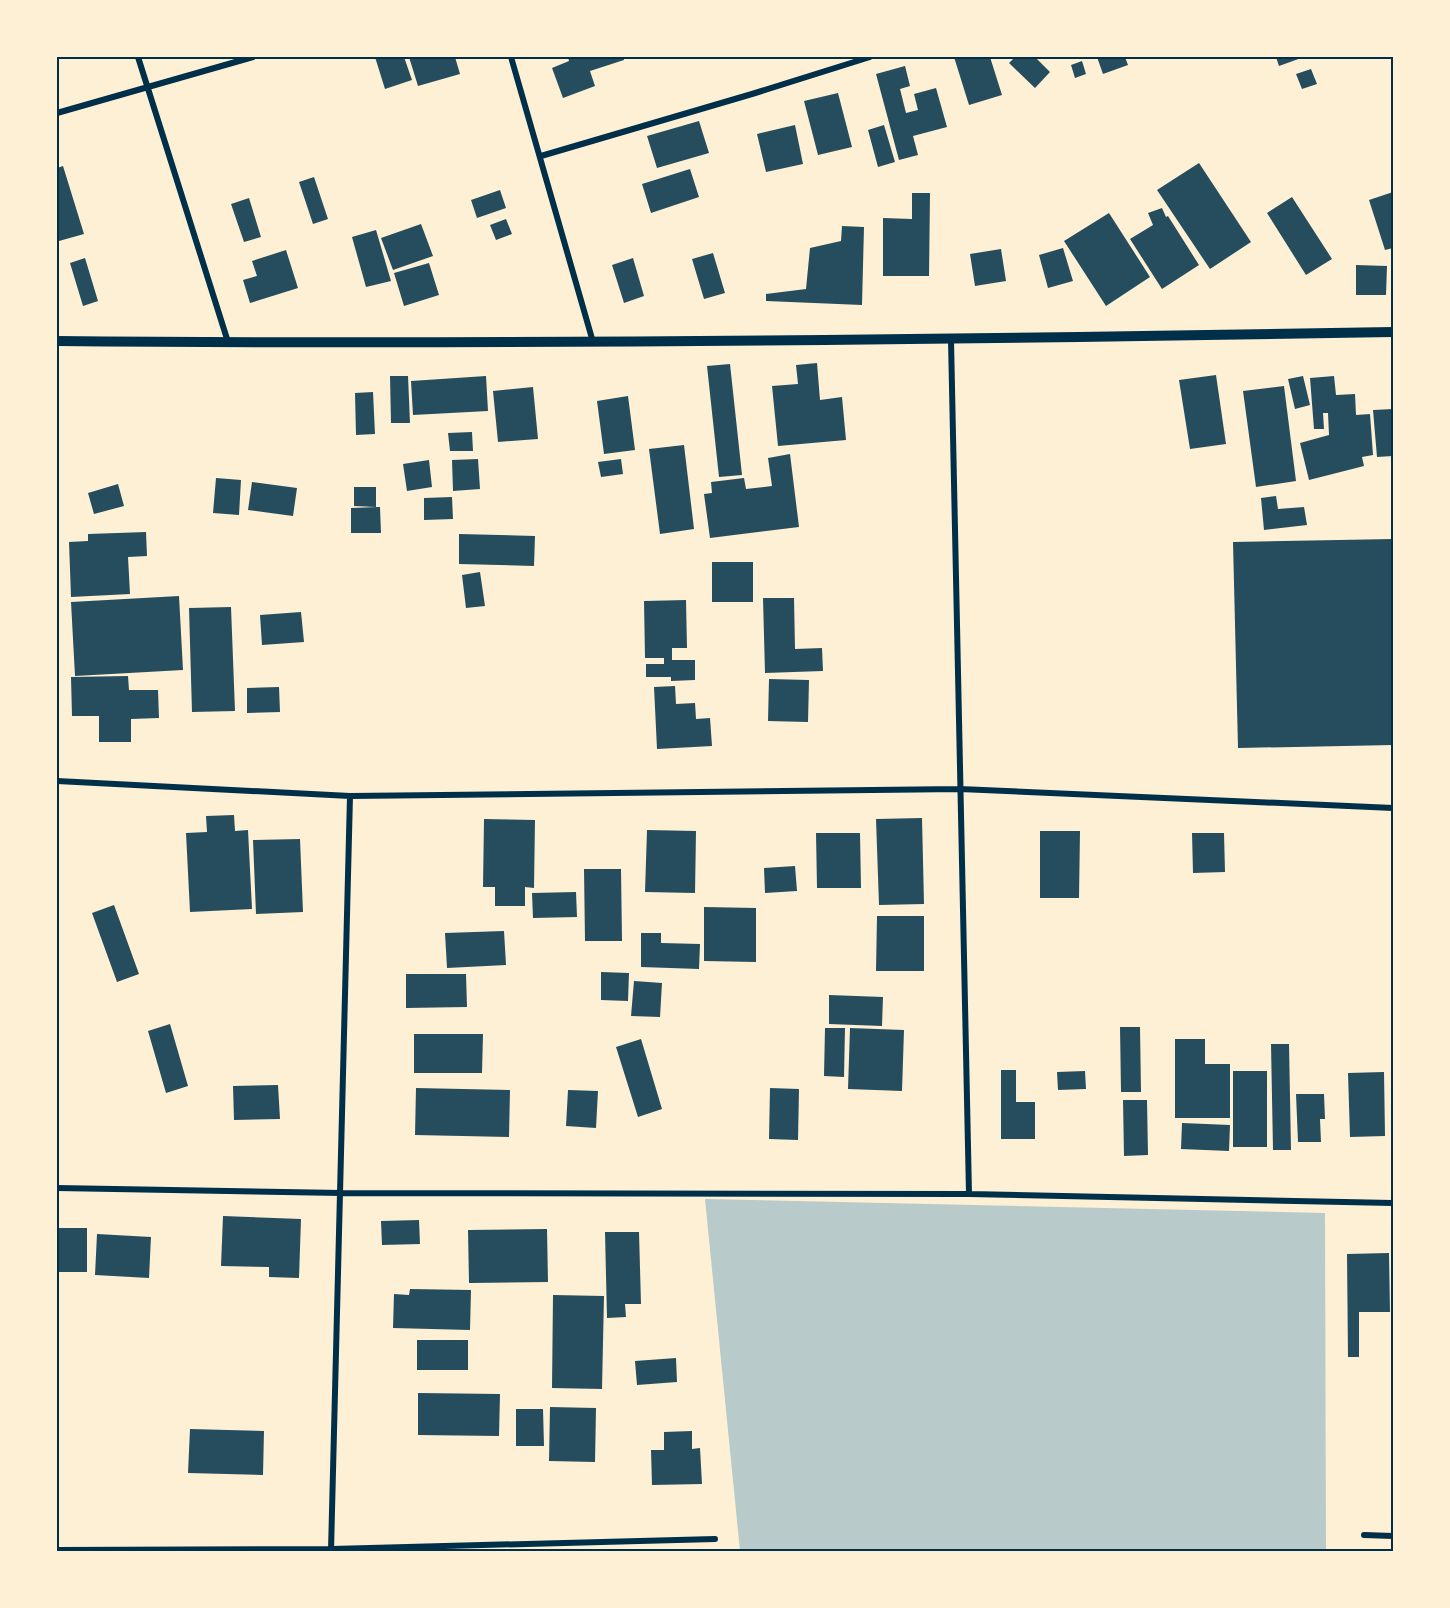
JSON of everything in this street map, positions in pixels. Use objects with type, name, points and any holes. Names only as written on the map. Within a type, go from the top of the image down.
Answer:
[{"type":"street","points":[[138,57],[228,342]]},
{"type":"street","points":[[57,112],[253,57]]},
{"type":"street","points":[[511,57],[593,342]]},
{"type":"street","points":[[541,156],[870,57]]},
{"type":"street","points":[[57,341],[951,340],[1393,332]]},
{"type":"street","points":[[951,340],[969,1194]]},
{"type":"street","points":[[57,781],[350,796],[960,789],[1393,808]]},
{"type":"street","points":[[331,1550],[350,796]]},
{"type":"street","points":[[57,1188],[341,1193],[969,1194],[1393,1203]]},
{"type":"street","points":[[1364,1535],[1393,1536]]},
{"type":"street","points":[[57,1550],[331,1550],[715,1539]]},
{"type":"shaded area","points":[[705,1199],[1325,1213],[1326,1551],[740,1551]]},
{"type":"building","points":[[375,57],[404,57],[412,80],[385,89]]},
{"type":"building","points":[[409,57],[455,57],[460,74],[418,86]]},
{"type":"building","points":[[568,57],[624,57],[624,60],[590,71],[595,86],[563,98],[552,68],[569,61]]},
{"type":"building","points":[[954,57],[990,57],[1002,95],[969,105]]},
{"type":"building","points":[[1015,57],[1035,57],[1050,72],[1035,88],[1009,63]]},
{"type":"building","points":[[1097,57],[1125,57],[1128,65],[1103,74]]},
{"type":"building","points":[[1276,57],[1304,57],[1279,66]]},
{"type":"building","points":[[1082,61],[1086,74],[1075,78],[1071,65]]},
{"type":"building","points":[[905,66],[910,86],[900,89],[906,113],[918,110],[914,94],[936,88],[947,127],[913,136],[918,155],[899,160],[876,74]]},
{"type":"building","points":[[1311,69],[1317,84],[1302,89],[1296,74]]},
{"type":"building","points":[[838,93],[852,147],[818,155],[804,101]]},
{"type":"building","points":[[699,121],[709,153],[657,168],[647,136]]},
{"type":"building","points":[[795,125],[803,164],[766,172],[757,134]]},
{"type":"building","points":[[884,125],[895,162],[878,167],[868,130]]},
{"type":"building","points":[[1199,163],[1251,242],[1210,269],[1157,190]]},
{"type":"building","points":[[63,166],[84,234],[59,241],[57,234],[57,168]]},
{"type":"building","points":[[690,169],[699,197],[651,213],[642,184]]},
{"type":"building","points":[[314,177],[328,219],[313,224],[299,182]]},
{"type":"building","points":[[500,190],[506,208],[477,218],[471,200]]},
{"type":"building","points":[[1393,192],[1393,248],[1385,250],[1369,200]]},
{"type":"building","points":[[912,193],[930,193],[929,276],[883,276],[883,218],[912,219]]},
{"type":"building","points":[[1292,197],[1332,259],[1306,275],[1267,213]]},
{"type":"building","points":[[249,198],[261,237],[244,242],[231,204]]},
{"type":"building","points":[[1162,208],[1199,265],[1162,289],[1130,239],[1153,225],[1148,213]]},
{"type":"building","points":[[1109,213],[1150,277],[1106,306],[1064,241]]},
{"type":"building","points":[[506,219],[512,234],[496,240],[490,225]]},
{"type":"building","points":[[421,224],[433,256],[393,270],[381,238]]},
{"type":"building","points":[[842,226],[864,227],[862,305],[766,301],[766,294],[806,289],[810,248],[841,241]]},
{"type":"building","points":[[376,230],[391,281],[366,287],[352,237]]},
{"type":"building","points":[[1063,248],[1073,281],[1048,288],[1039,255]]},
{"type":"building","points":[[1001,249],[1006,281],[975,286],[970,254]]},
{"type":"building","points":[[286,250],[298,288],[250,303],[243,280],[257,276],[252,261]]},
{"type":"building","points":[[713,253],[725,293],[704,299],[692,259]]},
{"type":"building","points":[[85,258],[98,301],[83,306],[70,263]]},
{"type":"building","points":[[633,258],[644,296],[624,303],[612,265]]},
{"type":"building","points":[[429,263],[439,295],[404,306],[394,273]]},
{"type":"building","points":[[1356,265],[1387,266],[1386,295],[1356,295]]},
{"type":"building","points":[[817,363],[820,400],[842,397],[846,440],[778,446],[772,386],[798,384],[796,365]]},
{"type":"building","points":[[730,364],[742,475],[719,477],[707,366]]},
{"type":"building","points":[[1216,375],[1226,444],[1190,449],[1179,380]]},
{"type":"building","points":[[390,376],[408,376],[410,423],[391,423]]},
{"type":"building","points":[[486,376],[488,411],[413,415],[411,381]]},
{"type":"building","points":[[1303,376],[1310,405],[1295,409],[1288,379]]},
{"type":"building","points":[[1334,376],[1336,395],[1355,394],[1356,415],[1370,414],[1373,455],[1362,457],[1364,466],[1309,480],[1300,443],[1329,435],[1328,413],[1323,413],[1324,429],[1314,429],[1310,378]]},
{"type":"building","points":[[1284,386],[1296,481],[1256,487],[1243,391]]},
{"type":"building","points":[[533,387],[538,439],[498,442],[493,391]]},
{"type":"building","points":[[373,392],[375,434],[356,435],[355,393]]},
{"type":"building","points":[[628,396],[635,450],[604,454],[597,401]]},
{"type":"building","points":[[1393,409],[1393,456],[1377,457],[1373,410]]},
{"type":"building","points":[[472,432],[473,451],[450,451],[448,433]]},
{"type":"building","points":[[684,445],[694,529],[660,534],[649,449]]},
{"type":"building","points":[[790,454],[799,527],[710,538],[704,494],[712,493],[711,482],[744,478],[746,489],[772,486],[768,458]]},
{"type":"building","points":[[478,459],[480,489],[453,491],[452,460]]},
{"type":"building","points":[[621,459],[623,474],[601,477],[598,462]]},
{"type":"building","points":[[429,460],[432,487],[407,491],[403,464]]},
{"type":"building","points":[[216,478],[241,480],[239,515],[213,513]]},
{"type":"building","points":[[252,482],[297,488],[293,516],[248,510]]},
{"type":"building","points":[[118,484],[124,506],[94,514],[88,493]]},
{"type":"building","points":[[354,487],[376,487],[376,507],[354,506]]},
{"type":"building","points":[[1276,496],[1278,509],[1304,507],[1307,525],[1264,530],[1261,498]]},
{"type":"building","points":[[452,497],[453,519],[424,520],[424,498]]},
{"type":"building","points":[[380,507],[381,533],[351,533],[351,508]]},
{"type":"building","points":[[146,532],[147,556],[128,557],[130,594],[71,597],[69,542],[88,541],[88,534]]},
{"type":"building","points":[[459,534],[535,536],[534,566],[459,564]]},
{"type":"building","points":[[1393,539],[1393,745],[1238,748],[1233,542]]},
{"type":"building","points":[[712,562],[753,562],[753,602],[712,602]]},
{"type":"building","points":[[480,572],[485,606],[466,608],[462,575]]},
{"type":"building","points":[[179,596],[183,670],[75,676],[71,602]]},
{"type":"building","points":[[763,598],[794,598],[795,649],[822,648],[823,671],[765,673]]},
{"type":"building","points":[[686,600],[687,648],[672,648],[672,660],[695,660],[695,680],[671,681],[671,677],[646,677],[646,664],[664,664],[664,658],[645,658],[644,601]]},
{"type":"building","points":[[231,607],[235,711],[192,712],[189,608]]},
{"type":"building","points":[[301,612],[304,642],[262,645],[260,615]]},
{"type":"building","points":[[128,676],[129,690],[158,690],[159,718],[131,719],[131,742],[99,742],[99,716],[72,716],[71,677]]},
{"type":"building","points":[[769,679],[809,680],[808,722],[768,721]]},
{"type":"building","points":[[675,686],[676,704],[695,703],[696,719],[710,718],[712,746],[657,749],[654,687]]},
{"type":"building","points":[[279,687],[280,712],[247,713],[247,688]]},
{"type":"building","points":[[234,815],[235,831],[248,830],[252,909],[190,912],[186,833],[207,832],[206,816]]},
{"type":"building","points":[[922,818],[924,904],[879,905],[876,819]]},
{"type":"building","points":[[484,819],[535,820],[534,888],[525,887],[525,906],[495,906],[495,887],[483,887]]},
{"type":"building","points":[[647,830],[696,831],[695,893],[645,892]]},
{"type":"building","points":[[1040,831],[1080,831],[1079,898],[1040,898]]},
{"type":"building","points":[[816,833],[860,833],[861,888],[817,888]]},
{"type":"building","points":[[1192,833],[1224,833],[1225,872],[1193,873]]},
{"type":"building","points":[[300,839],[303,912],[256,914],[253,840]]},
{"type":"building","points":[[795,866],[797,891],[765,893],[764,868]]},
{"type":"building","points":[[584,869],[621,869],[622,941],[585,941]]},
{"type":"building","points":[[576,892],[577,917],[533,918],[532,893]]},
{"type":"building","points":[[114,905],[139,974],[117,982],[92,913]]},
{"type":"building","points":[[704,907],[756,908],[756,962],[704,961]]},
{"type":"building","points":[[877,916],[924,916],[924,971],[876,971]]},
{"type":"building","points":[[504,931],[506,965],[447,968],[445,933]]},
{"type":"building","points":[[641,933],[661,933],[661,943],[700,944],[699,969],[641,967]]},
{"type":"building","points":[[601,972],[629,973],[628,1001],[601,1000]]},
{"type":"building","points":[[406,974],[466,974],[467,1007],[406,1008]]},
{"type":"building","points":[[634,981],[662,983],[660,1017],[631,1016]]},
{"type":"building","points":[[829,995],[883,997],[882,1026],[829,1024]]},
{"type":"building","points":[[170,1024],[188,1086],[166,1093],[148,1031]]},
{"type":"building","points":[[1120,1027],[1140,1027],[1141,1092],[1121,1092]]},
{"type":"building","points":[[825,1028],[845,1028],[844,1077],[824,1076]]},
{"type":"building","points":[[850,1028],[904,1030],[902,1091],[848,1089]]},
{"type":"building","points":[[414,1034],[483,1034],[482,1073],[414,1073]]},
{"type":"building","points":[[641,1039],[662,1109],[638,1117],[616,1047]]},
{"type":"building","points":[[1175,1039],[1205,1039],[1205,1064],[1230,1064],[1230,1118],[1175,1118]]},
{"type":"building","points":[[1271,1044],[1289,1044],[1291,1150],[1273,1150]]},
{"type":"building","points":[[1001,1070],[1016,1070],[1016,1102],[1035,1102],[1035,1139],[1001,1139]]},
{"type":"building","points":[[1085,1071],[1086,1089],[1058,1090],[1057,1072]]},
{"type":"building","points":[[1233,1071],[1267,1071],[1267,1147],[1233,1147]]},
{"type":"building","points":[[1384,1072],[1385,1136],[1350,1137],[1348,1073]]},
{"type":"building","points":[[278,1085],[280,1119],[234,1120],[233,1086]]},
{"type":"building","points":[[416,1088],[510,1090],[509,1137],[415,1135]]},
{"type":"building","points":[[770,1088],[799,1089],[798,1140],[769,1139]]},
{"type":"building","points":[[568,1090],[598,1091],[596,1128],[566,1126]]},
{"type":"building","points":[[1296,1094],[1324,1094],[1325,1119],[1320,1119],[1321,1142],[1298,1142]]},
{"type":"building","points":[[1123,1100],[1147,1100],[1148,1155],[1124,1156]]},
{"type":"building","points":[[1182,1123],[1230,1125],[1229,1151],[1181,1149]]},
{"type":"building","points":[[223,1216],[301,1219],[299,1278],[269,1277],[269,1267],[221,1266]]},
{"type":"building","points":[[419,1220],[420,1244],[382,1245],[381,1221]]},
{"type":"building","points":[[57,1228],[87,1228],[87,1272],[57,1272]]},
{"type":"building","points":[[547,1229],[548,1282],[469,1283],[468,1230]]},
{"type":"building","points":[[605,1232],[639,1232],[641,1304],[625,1304],[626,1317],[607,1318]]},
{"type":"building","points":[[97,1234],[151,1237],[149,1278],[95,1275]]},
{"type":"building","points":[[1389,1253],[1390,1312],[1359,1312],[1359,1357],[1348,1357],[1347,1254]]},
{"type":"building","points":[[410,1289],[471,1290],[470,1330],[393,1328],[394,1294],[409,1295]]},
{"type":"building","points":[[553,1295],[604,1296],[602,1389],[552,1388]]},
{"type":"building","points":[[417,1340],[468,1340],[468,1370],[417,1370]]},
{"type":"building","points":[[676,1358],[677,1382],[637,1385],[635,1361]]},
{"type":"building","points":[[418,1393],[500,1394],[499,1436],[418,1435]]},
{"type":"building","points":[[550,1407],[596,1408],[595,1462],[549,1461]]},
{"type":"building","points":[[516,1409],[543,1409],[544,1446],[516,1446]]},
{"type":"building","points":[[190,1429],[264,1431],[263,1475],[188,1473]]},
{"type":"building","points":[[692,1431],[692,1449],[700,1448],[702,1484],[652,1485],[651,1450],[664,1450],[664,1432]]}]
